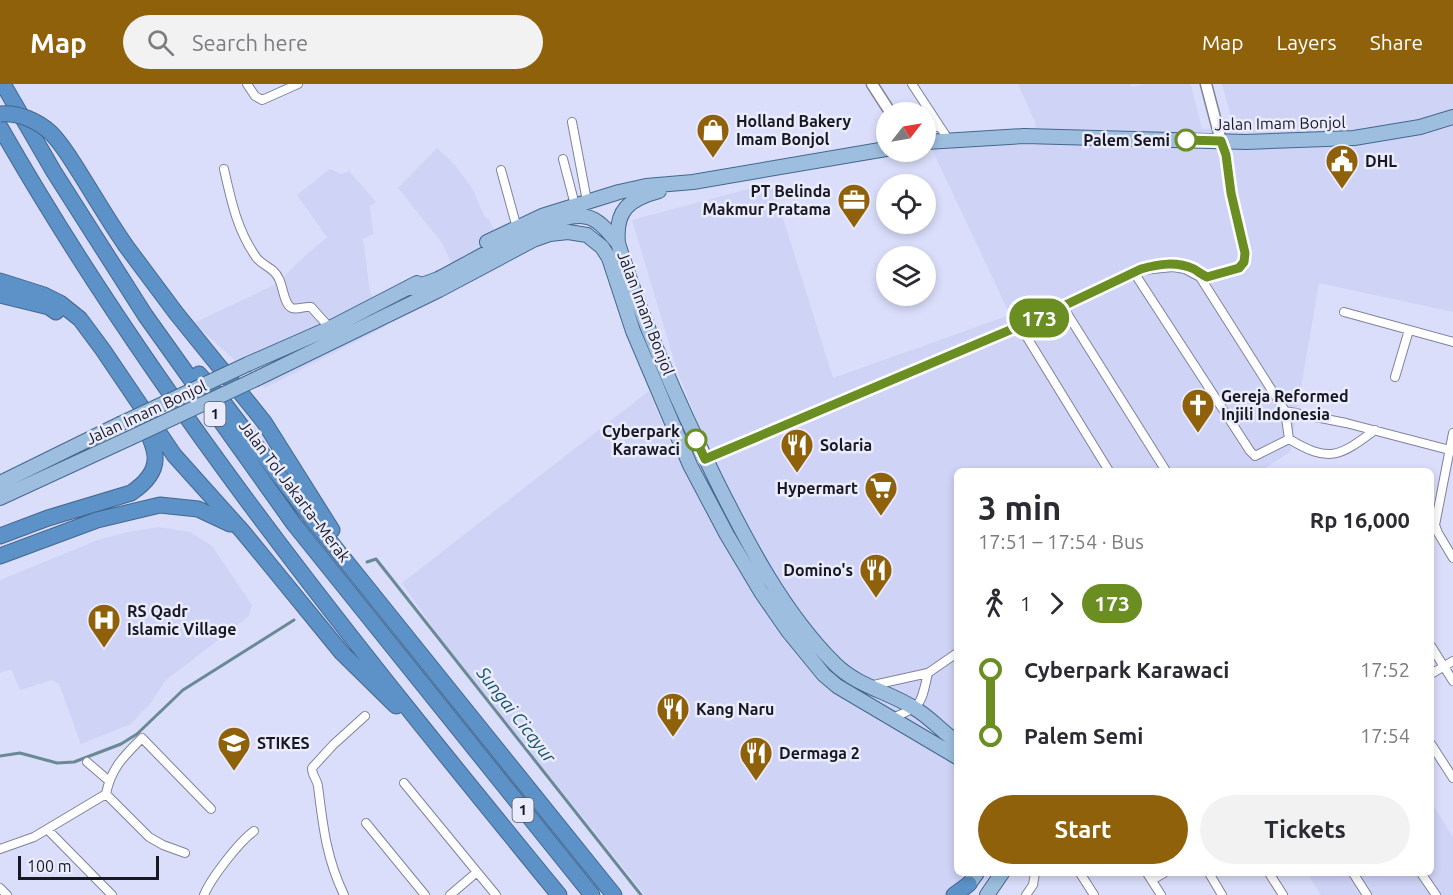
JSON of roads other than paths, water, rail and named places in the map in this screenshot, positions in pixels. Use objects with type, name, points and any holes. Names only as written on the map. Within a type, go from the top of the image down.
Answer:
[{"type":"highway","name":"Jalan Tol Jakarta–Merak","points":[[3,84],[54,172],[145,315],[294,524],[592,895]]},
{"type":"highway","points":[[0,114],[20,116],[42,126],[65,150],[126,246],[176,313],[264,422],[391,617]]},
{"type":"highway","name":"1","points":[[0,127],[39,196],[120,322],[249,504],[437,746],[559,895]]},
{"type":"highway","points":[[0,281],[44,295],[60,303],[80,319],[174,454],[243,532],[342,653],[437,746]]},
{"type":"highway","points":[[0,295],[48,307],[80,333],[100,357],[136,410],[156,453],[156,462],[152,473],[142,486],[131,493],[37,521],[0,536]]},
{"type":"highway","points":[[145,315],[220,398],[312,519],[614,895]]},
{"type":"highway","points":[[0,556],[97,520],[160,505],[198,509],[222,519],[243,532]]},
{"type":"highway","points":[[954,895],[973,878]]},
{"type":"main road","name":"Jalan Imam Bonjol","points":[[936,141],[1024,136],[1246,142],[1354,138],[1420,127],[1453,117]]},
{"type":"main road","name":"Jalan Imam Bonjol","points":[[0,483],[120,423],[330,328],[408,289],[433,272],[542,216],[646,186],[693,182],[876,151]]},
{"type":"main road","points":[[618,243],[616,227],[620,215],[630,203],[643,196],[693,182]]},
{"type":"main road","points":[[413,303],[408,289],[435,280],[549,223],[577,215],[588,217],[603,226],[618,243]]},
{"type":"main road","name":"Jalan Imam Bonjol","points":[[0,498],[256,379],[413,303],[533,240],[550,234],[578,232],[587,235],[602,246],[609,258],[633,331],[690,465],[735,550],[788,631],[824,675],[843,690],[954,755]]},
{"type":"main road","name":"Jalan Imam Bonjol","points":[[618,243],[670,382],[705,459],[747,541],[790,611],[836,666],[867,687],[915,708],[954,740]]},
{"type":"main road","points":[[735,550],[747,541]]},
{"type":"main road","points":[[987,895],[1000,876]]},
{"type":"street","points":[[248,84],[255,96],[262,100],[298,84]]},
{"type":"street","points":[[872,84],[884,102]]},
{"type":"street","points":[[912,84],[948,139]]},
{"type":"street","points":[[1135,275],[1136,271],[1158,264],[1175,263],[1207,277],[1239,268],[1244,262],[1245,253],[1231,193],[1226,155],[1206,84]]},
{"type":"street","points":[[572,122],[581,203]]},
{"type":"street","points":[[563,159],[581,203]]},
{"type":"street","points":[[224,169],[238,227],[258,260],[271,267],[279,278],[288,305],[298,309],[310,307],[330,328]]},
{"type":"street","points":[[501,170],[517,228]]},
{"type":"street","points":[[705,459],[1063,308],[1146,270],[1173,267],[1185,269],[1200,277],[1285,411],[1288,439]]},
{"type":"street","points":[[1135,275],[1250,451],[1255,456],[1288,439]]},
{"type":"street","points":[[1063,308],[1164,468]]},
{"type":"street","points":[[1344,312],[1453,342]]},
{"type":"street","points":[[1020,326],[1107,468]]},
{"type":"street","points":[[1395,376],[1409,330]]},
{"type":"street","points":[[1285,411],[1375,430],[1451,450]]},
{"type":"street","points":[[1360,427],[1367,437]]},
{"type":"street","points":[[1288,439],[1308,451],[1332,455],[1350,449],[1375,430]]},
{"type":"street","points":[[1435,506],[1444,483],[1453,433]]},
{"type":"street","points":[[1434,527],[1453,558]]},
{"type":"street","points":[[1434,651],[1453,681]]},
{"type":"street","points":[[867,687],[928,672],[954,655]]},
{"type":"street","points":[[1434,672],[1453,661]]},
{"type":"street","points":[[891,719],[915,708],[922,699],[928,672]]},
{"type":"street","points":[[345,895],[325,841],[318,784],[312,768],[365,716]]},
{"type":"street","points":[[106,794],[108,780],[123,758],[142,738],[211,809]]},
{"type":"street","points":[[1434,749],[1453,778]]},
{"type":"street","points":[[87,762],[108,780]]},
{"type":"street","points":[[404,783],[496,895]]},
{"type":"street","points":[[0,849],[48,830],[106,794]]},
{"type":"street","points":[[106,794],[149,837],[185,853]]},
{"type":"street","points":[[366,823],[425,895]]},
{"type":"street","points":[[48,830],[112,895]]},
{"type":"street","points":[[204,895],[221,868],[245,838],[254,831]]},
{"type":"street","points":[[450,895],[477,872]]},
{"type":"street","points":[[1026,895],[1033,885],[1034,876]]},
{"type":"street","points":[[1082,876],[1094,895]]},
{"type":"street","points":[[1211,876],[1222,895]]},
{"type":"street","points":[[1271,876],[1283,895]]},
{"type":"street","points":[[1355,876],[1367,895]]},
{"type":"street","points":[[1423,876],[1436,895]]},
{"type":"street","points":[[1149,877],[1161,895]]},
{"type":"street","points":[[1033,885],[1039,895]]},
{"type":"street","points":[[0,888],[7,895]]},
{"type":"waterway","name":"Sungai Cicayur","points":[[367,562],[376,559],[641,895]]},
{"type":"waterway","name":"Sungai Cicayur","points":[[0,756],[20,753],[57,763],[74,762],[121,744],[137,734],[183,690],[294,620]]},
{"type":"place","name":"Palem Semi","points":[[1186,140]]},
{"type":"place","name":"Holland Bakery Imam Bonjol","points":[[713,159]]},
{"type":"place","name":"DHL","points":[[1342,190]]},
{"type":"place","name":"PT Belinda Makmur Pratama","points":[[854,229]]},
{"type":"place","name":"Gereja Reformed Injili Indonesia","points":[[1198,434]]},
{"type":"place","name":"Cyberpark Karawaci","points":[[696,440]]},
{"type":"place","name":"Solaria","points":[[797,474]]},
{"type":"place","name":"Hypermart","points":[[881,517]]},
{"type":"place","name":"Domino's","points":[[876,599]]},
{"type":"place","name":"RS Qadr Islamic Village","points":[[104,649]]},
{"type":"place","name":"Kang Naru","points":[[673,738]]},
{"type":"place","name":"STIKES","points":[[234,772]]},
{"type":"place","name":"Dermaga 2","points":[[756,782]]}]
